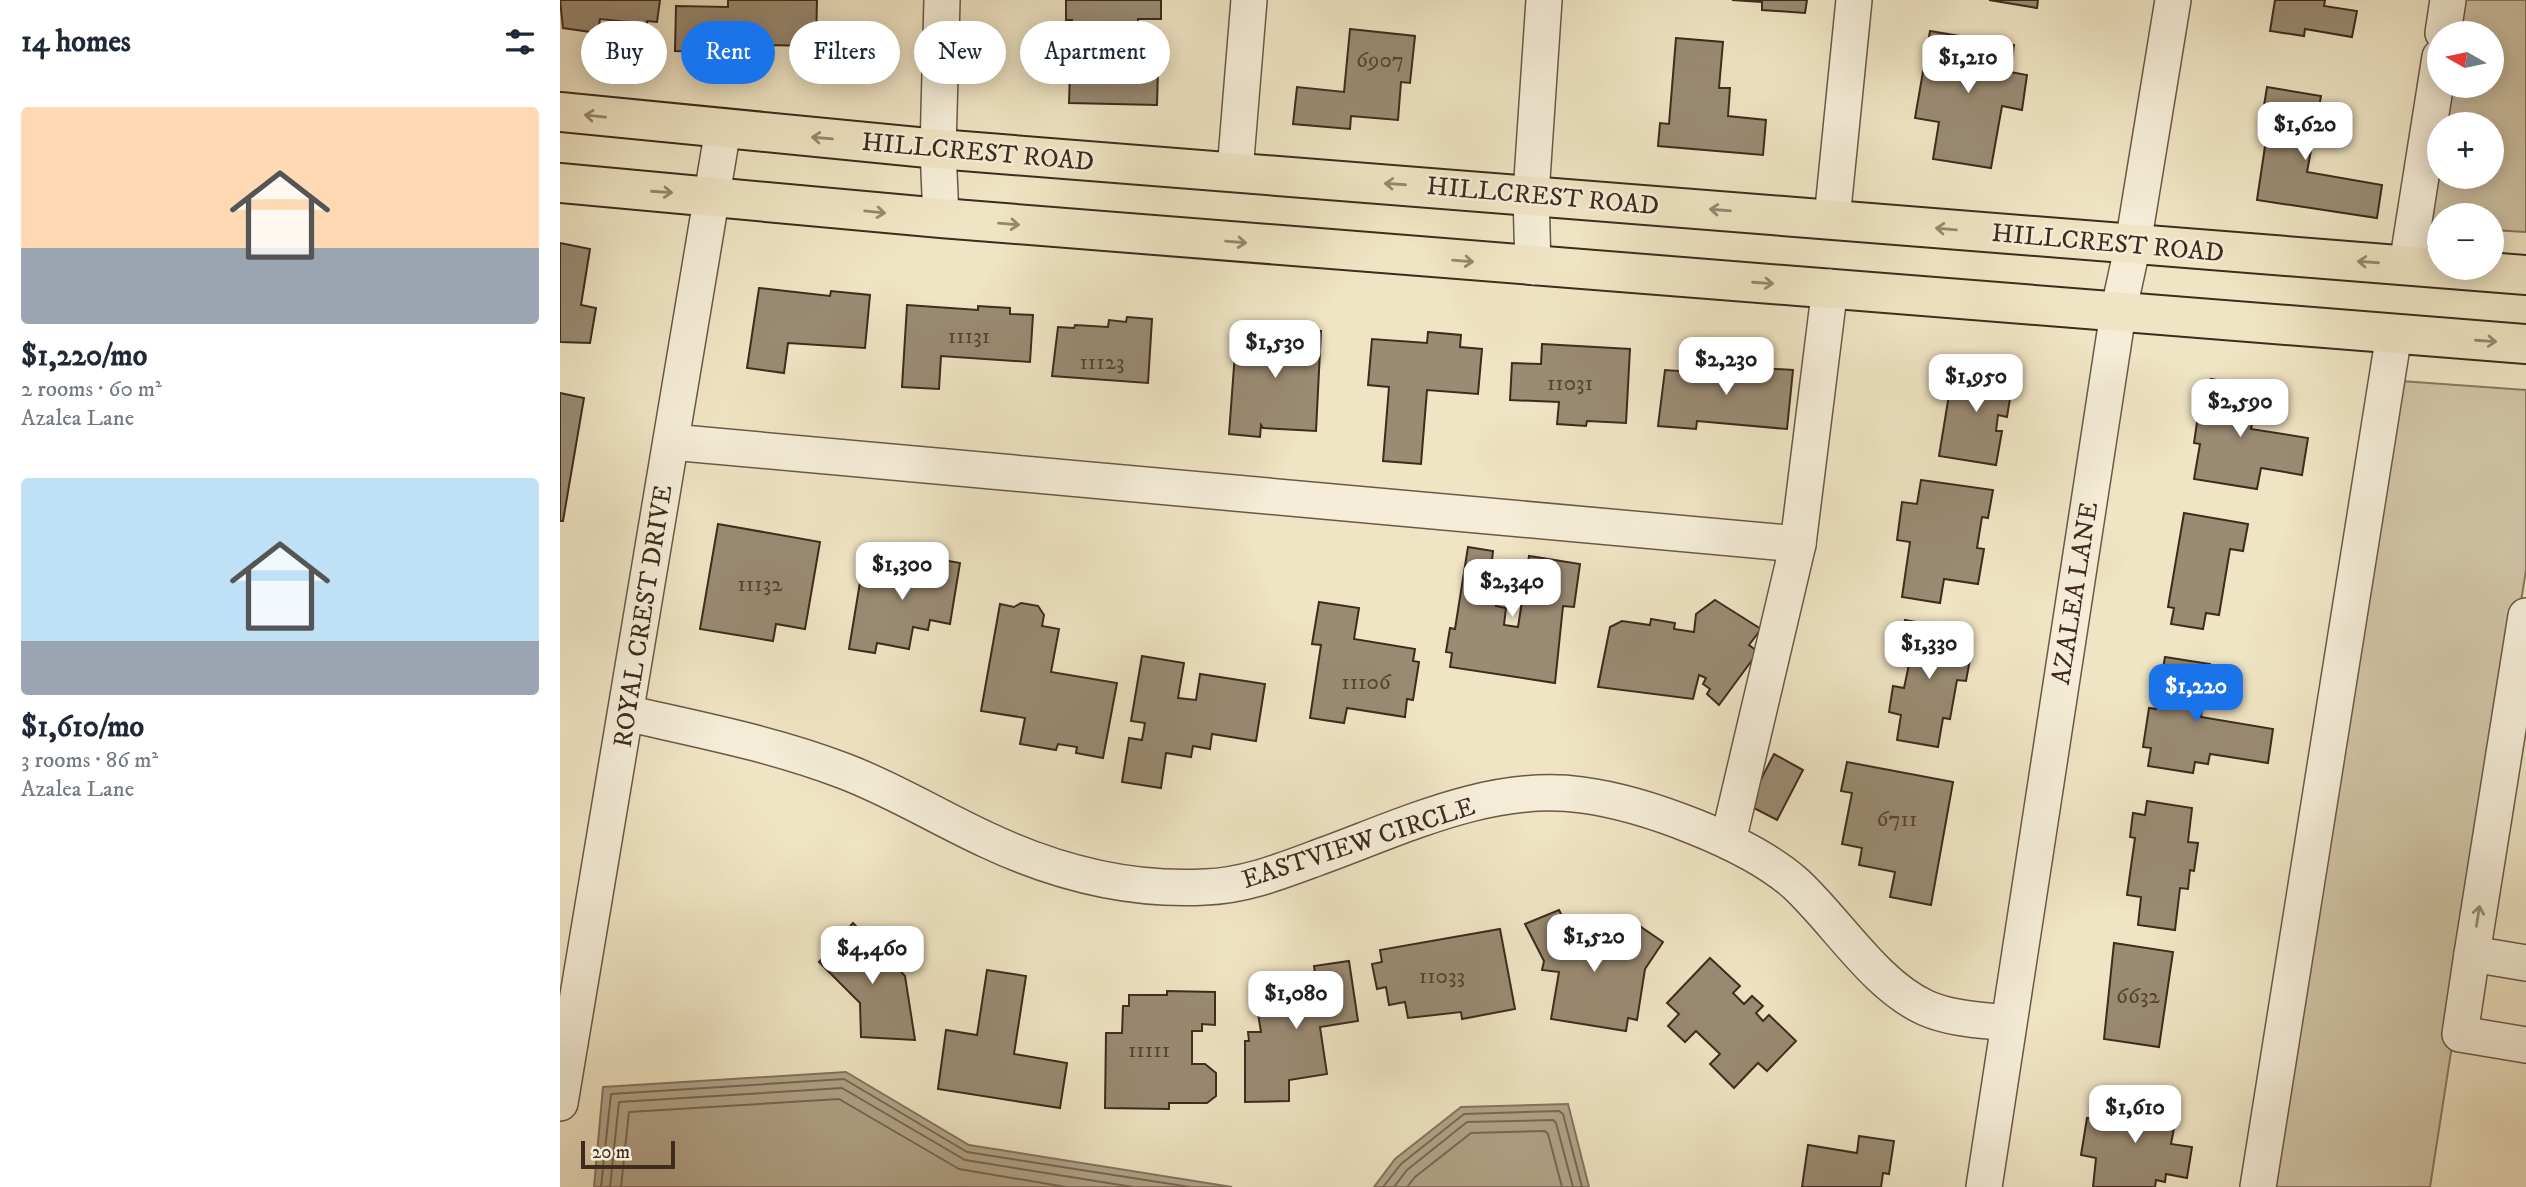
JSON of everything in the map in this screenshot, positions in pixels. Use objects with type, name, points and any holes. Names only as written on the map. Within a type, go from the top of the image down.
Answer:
[{"type":"main road","name":"HILLCREST ROAD","points":[[560,112],[939,149],[2526,275]]},
{"type":"main road","points":[[560,183],[941,218],[1533,267],[1830,287],[2118,313],[2526,344]]},
{"type":"street","points":[[941,218],[939,149],[942,0]]},
{"type":"street","points":[[1235,171],[1249,0]]},
{"type":"street","points":[[1533,267],[1531,194],[1544,0]]},
{"type":"street","points":[[1832,219],[1854,0]]},
{"type":"street","name":"AZALEA LANE","points":[[1984,1187],[2007,1023],[2118,313],[2133,244],[2173,0]]},
{"type":"street","points":[[2445,21],[2448,0]]},
{"type":"street","points":[[2407,265],[2433,98]]},
{"type":"street","name":"ROYAL CREST DRIVE","points":[[560,1103],[723,129]]},
{"type":"street","points":[[1728,841],[1798,544],[1830,287]]},
{"type":"street","points":[[2258,1187],[2394,334]]},
{"type":"street","points":[[671,443],[1798,544]]},
{"type":"street","points":[[2526,616],[2460,1034],[2526,1045]]},
{"type":"street","name":"EASTVIEW CIRCLE","points":[[626,713],[781,749],[881,786],[987,840],[1038,862],[1096,880],[1152,886],[1208,887],[1265,877],[1463,805],[1528,795],[1581,794],[1642,809],[1728,841],[1794,883],[1897,991],[1927,1009],[1957,1017],[2007,1023]]},
{"type":"street","points":[[2472,954],[2526,963]]},
{"type":"shaded area","points":[[2459,0],[2526,0],[2526,232],[2504,231],[2504,203],[2427,203],[2427,226],[2423,226],[2429,189],[2504,189],[2504,112],[2441,112],[2443,98],[2504,98],[2504,21],[2455,21]]},
{"type":"shaded area","points":[[2387,380],[2526,390],[2526,570],[2430,1187],[2265,1187]]},
{"type":"water","points":[[846,1072],[969,1145],[1232,1187],[594,1187],[603,1087]]},
{"type":"water","points":[[1568,1104],[1589,1187],[1374,1187],[1395,1159],[1461,1107]]},
{"type":"building","points":[[560,0],[660,0],[657,21],[600,19],[581,21],[581,31],[563,28]]},
{"type":"building","points":[[728,0],[817,0],[817,21],[789,21],[789,45],[775,45],[775,21],[681,21],[681,51],[675,51],[676,6],[728,7]]},
{"type":"building","points":[[1066,0],[1161,0],[1161,19],[1066,20]]},
{"type":"building","points":[[1732,0],[1807,0],[1805,13],[1762,10],[1762,2]]},
{"type":"building","points":[[1989,0],[2038,0],[2037,8]]},
{"type":"building","points":[[2275,0],[2325,0],[2324,6],[2357,11],[2352,37],[2305,29],[2304,36],[2270,31]]},
{"type":"building","points":[[1350,29],[1415,36],[1410,83],[1401,82],[1398,120],[1351,116],[1350,129],[1293,124],[1297,87],[1344,92]]},
{"type":"building","points":[[1930,31],[2014,45],[2010,72],[2027,75],[2022,110],[2002,106],[1991,168],[1933,159],[1939,122],[1915,118]]},
{"type":"building","points":[[1676,38],[1723,42],[1719,88],[1730,88],[1728,116],[1766,120],[1763,155],[1658,146],[1660,123],[1669,124]]},
{"type":"building","points":[[1070,84],[1158,84],[1157,105],[1069,103]]},
{"type":"building","points":[[2267,87],[2321,96],[2307,172],[2382,185],[2377,218],[2257,200],[2270,113],[2263,112]]},
{"type":"building","points":[[560,243],[590,249],[581,305],[596,308],[590,343],[560,342]]},
{"type":"building","points":[[759,288],[830,296],[831,291],[870,295],[865,348],[788,343],[784,373],[747,368]]},
{"type":"building","points":[[907,305],[978,310],[978,306],[1010,308],[1010,314],[1033,315],[1030,362],[941,356],[939,389],[902,387]]},
{"type":"building","points":[[1127,317],[1152,319],[1148,383],[1052,376],[1058,327],[1108,327],[1109,320],[1126,322]]},
{"type":"building","points":[[1237,326],[1321,331],[1316,431],[1263,428],[1261,425],[1260,437],[1229,434]]},
{"type":"building","points":[[1428,332],[1461,335],[1460,347],[1482,349],[1478,394],[1427,390],[1421,464],[1383,461],[1389,387],[1368,385],[1372,339],[1427,343]]},
{"type":"building","points":[[1542,344],[1630,349],[1626,423],[1587,421],[1586,426],[1557,424],[1559,402],[1510,400],[1512,363],[1541,364]]},
{"type":"building","points":[[1693,364],[1793,370],[1787,429],[1697,421],[1696,429],[1658,426],[1665,370],[1693,372]]},
{"type":"building","points":[[1954,364],[2014,373],[2007,417],[1998,415],[1996,431],[2002,431],[1996,465],[1939,456]]},
{"type":"building","points":[[2211,379],[2259,387],[2251,429],[2308,438],[2302,475],[2261,468],[2257,489],[2194,479],[2200,444],[2194,443],[2201,395],[2207,396]]},
{"type":"building","points":[[560,393],[584,398],[563,521],[560,521]]},
{"type":"building","points":[[1921,480],[1993,490],[1988,518],[1982,517],[1977,548],[1984,549],[1978,584],[1944,579],[1940,603],[1902,597],[1910,542],[1897,540],[1902,502],[1917,504]]},
{"type":"building","points":[[2184,513],[2248,524],[2243,551],[2230,549],[2219,615],[2206,613],[2203,629],[2171,624],[2174,608],[2168,607]]},
{"type":"building","points":[[718,524],[820,542],[805,629],[776,624],[773,641],[700,629]]},
{"type":"building","points":[[1468,547],[1493,551],[1492,560],[1497,561],[1493,585],[1500,586],[1496,606],[1506,608],[1504,625],[1518,627],[1529,556],[1580,564],[1574,607],[1563,606],[1555,683],[1450,667],[1452,653],[1446,652],[1450,628],[1455,629]]},
{"type":"building","points":[[921,556],[960,563],[950,624],[930,620],[928,630],[913,627],[909,649],[877,643],[875,653],[849,649],[863,564],[919,570]]},
{"type":"building","points":[[1715,600],[1761,629],[1749,645],[1758,652],[1719,705],[1707,694],[1710,689],[1703,684],[1706,678],[1699,675],[1693,699],[1598,687],[1610,627],[1622,621],[1650,625],[1651,619],[1675,623],[1674,629],[1694,632],[1696,614]]},
{"type":"building","points":[[1319,602],[1359,608],[1354,639],[1415,649],[1413,661],[1419,662],[1413,700],[1407,699],[1405,717],[1347,708],[1344,723],[1310,718],[1321,645],[1312,644]]},
{"type":"building","points":[[1021,603],[1038,606],[1044,615],[1042,626],[1059,629],[1051,672],[1117,683],[1103,758],[1076,753],[1077,747],[1058,744],[1056,750],[1020,744],[1025,718],[981,711],[1000,604],[1014,607]]},
{"type":"building","points":[[1905,620],[1965,631],[1962,648],[1972,649],[1966,681],[1957,680],[1950,719],[1943,718],[1938,747],[1897,740],[1901,715],[1889,712],[1893,686],[1904,688],[1911,655],[1900,653]]},
{"type":"building","points":[[1142,656],[1184,663],[1178,698],[1196,700],[1200,674],[1265,684],[1256,741],[1212,734],[1210,749],[1193,746],[1191,757],[1166,753],[1161,788],[1122,782],[1129,738],[1142,740],[1145,723],[1131,721]]},
{"type":"building","points":[[2165,657],[2210,664],[2201,717],[2273,729],[2268,763],[2210,754],[2208,764],[2195,762],[2193,773],[2148,766],[2151,748],[2143,747],[2149,708],[2156,709]]},
{"type":"building","points":[[1774,754],[1803,770],[1777,820],[1748,805]]},
{"type":"building","points":[[1847,762],[1953,782],[1931,905],[1890,897],[1895,872],[1859,865],[1862,848],[1842,844],[1852,793],[1841,791]]},
{"type":"building","points":[[2147,801],[2192,808],[2188,842],[2198,843],[2188,889],[2180,888],[2175,930],[2138,925],[2141,897],[2127,895],[2135,838],[2130,837],[2133,813],[2145,815]]},
{"type":"building","points":[[1559,910],[1579,950],[1606,952],[1605,956],[1622,959],[1614,954],[1635,923],[1663,942],[1645,969],[1637,1020],[1628,1018],[1626,1031],[1551,1019],[1559,972],[1542,970],[1544,961],[1525,924]]},
{"type":"building","points":[[853,923],[905,976],[915,1040],[861,1037],[860,1003],[819,962]]},
{"type":"building","points":[[1500,929],[1515,1009],[1462,1019],[1461,1012],[1408,1018],[1405,1002],[1389,1005],[1386,987],[1377,989],[1372,964],[1382,962],[1380,950]]},
{"type":"building","points":[[2114,943],[2173,952],[2159,1047],[2104,1039]]},
{"type":"building","points":[[1710,958],[1740,986],[1733,993],[1744,1004],[1752,996],[1763,1006],[1756,1013],[1763,1021],[1769,1015],[1796,1041],[1767,1071],[1758,1063],[1734,1088],[1710,1064],[1720,1054],[1696,1031],[1685,1042],[1668,1026],[1679,1014],[1667,1003]]},
{"type":"building","points":[[1349,961],[1358,1021],[1320,1027],[1327,1074],[1289,1080],[1289,1101],[1245,1102],[1245,1041],[1249,1041],[1248,1032],[1261,1032],[1254,988],[1282,984],[1283,991],[1303,988],[1301,981],[1316,978],[1314,966]]},
{"type":"building","points":[[987,970],[1026,976],[1014,1054],[1067,1063],[1060,1108],[938,1089],[946,1030],[977,1035]]},
{"type":"building","points":[[1167,991],[1215,992],[1215,1025],[1202,1024],[1202,1031],[1192,1031],[1192,1064],[1205,1064],[1216,1073],[1216,1096],[1207,1103],[1169,1103],[1169,1109],[1105,1108],[1106,1033],[1122,1033],[1123,1006],[1129,1006],[1129,995],[1167,995]]},
{"type":"building","points":[[2108,1095],[2178,1107],[2171,1144],[2192,1147],[2187,1178],[2166,1174],[2165,1182],[2156,1180],[2155,1187],[2093,1187],[2096,1158],[2081,1155],[2087,1118],[2103,1121]]},
{"type":"building","points":[[1859,1136],[1894,1141],[1889,1174],[1883,1173],[1881,1187],[1802,1187],[1808,1145],[1857,1153]]}]
